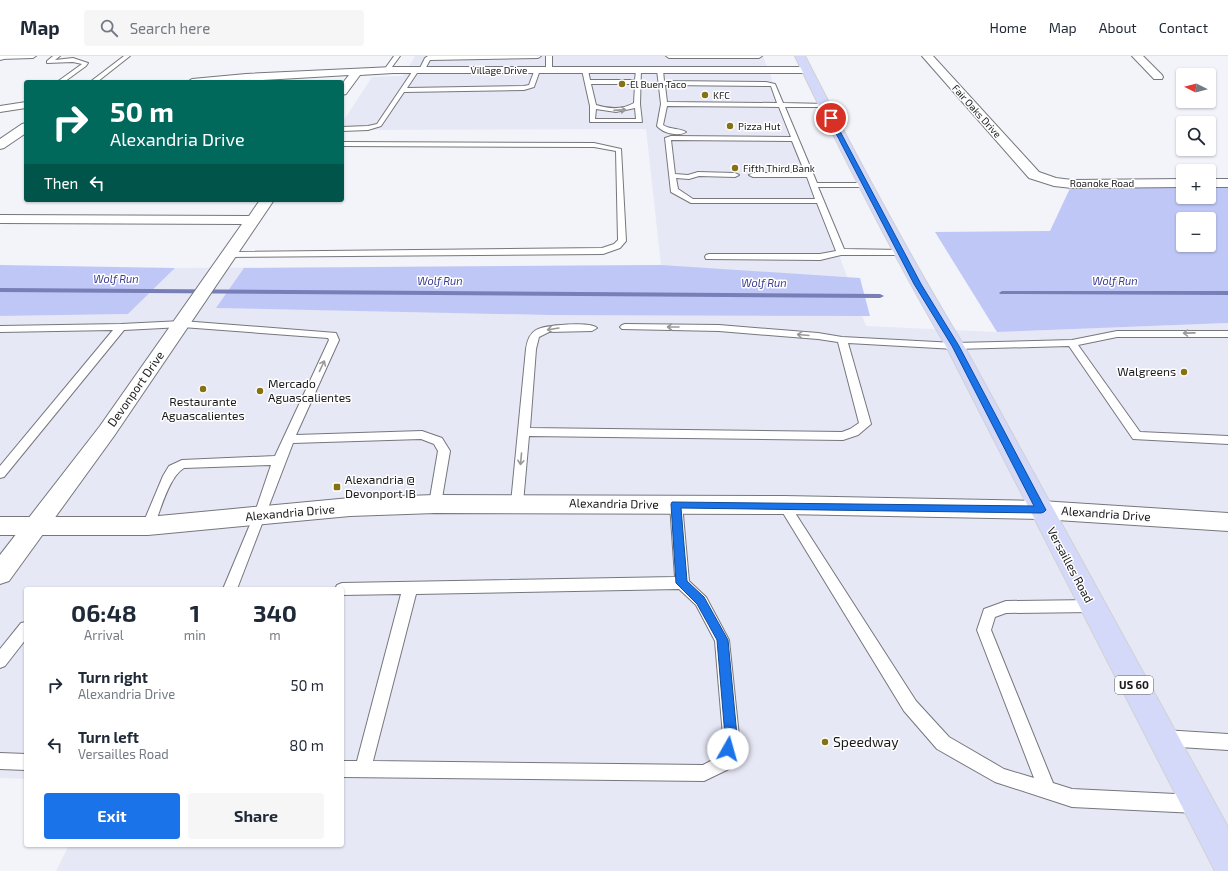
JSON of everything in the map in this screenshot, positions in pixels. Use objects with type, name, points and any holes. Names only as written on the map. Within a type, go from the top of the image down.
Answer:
[{"type":"main road","name":"Versailles Road","points":[[804,63],[824,105],[901,253],[955,346],[1228,861]]},
{"type":"street","name":"Fair Oaks Drive","points":[[927,56],[1026,167]]},
{"type":"street","points":[[1137,56],[1158,78]]},
{"type":"street","name":"Village Drive","points":[[231,80],[387,70],[685,70],[804,63]]},
{"type":"street","points":[[344,89],[357,71]]},
{"type":"street","points":[[0,109],[24,105]]},
{"type":"street","points":[[0,145],[24,128]]},
{"type":"street","name":"Roanoke Road","points":[[1026,167],[1042,179],[1063,183],[1176,183]]},
{"type":"street","points":[[1216,183],[1228,183]]},
{"type":"street","name":"Devonport Drive","points":[[0,574],[107,431],[266,202]]},
{"type":"street","points":[[0,219],[254,220]]},
{"type":"street","name":"Alexandria Drive","points":[[0,526],[148,526],[350,507],[517,503],[784,505],[1041,510],[1228,522]]},
{"type":"lane","points":[[0,57],[33,56]]},
{"type":"lane","points":[[56,56],[49,62],[73,60],[85,63],[63,80]]},
{"type":"lane","points":[[96,80],[127,56]]},
{"type":"lane","points":[[387,70],[397,56]]},
{"type":"lane","points":[[344,129],[368,128],[379,125],[419,70],[426,57],[538,56]]},
{"type":"lane","points":[[549,56],[549,70]]},
{"type":"lane","points":[[669,56],[759,56]]},
{"type":"lane","points":[[683,56],[685,70]]},
{"type":"lane","points":[[403,90],[524,88],[532,86],[537,70]]},
{"type":"lane","points":[[585,70],[592,96],[592,121],[640,121],[637,104],[639,70]]},
{"type":"lane","points":[[660,70],[664,104],[660,126],[664,130],[672,132],[794,136]]},
{"type":"lane","points":[[588,82],[638,82]]},
{"type":"lane","points":[[662,84],[772,85],[841,252]]},
{"type":"lane","points":[[593,106],[606,110],[619,110],[631,109],[637,104]]},
{"type":"lane","points":[[664,104],[824,105]]},
{"type":"lane","points":[[794,136],[671,138],[667,140],[674,190],[691,201],[820,201]]},
{"type":"lane","points":[[230,255],[603,251],[617,246],[622,241],[619,150],[594,145],[344,144]]},
{"type":"lane","points":[[672,176],[689,177],[700,181],[735,176],[698,174],[689,177]]},
{"type":"lane","points":[[754,176],[774,182],[784,175],[810,175]]},
{"type":"lane","points":[[814,185],[866,185]]},
{"type":"lane","points":[[709,258],[820,257],[841,252],[901,253]]},
{"type":"lane","points":[[0,329],[121,328],[182,324],[332,335],[334,340],[279,460],[260,515],[231,587]]},
{"type":"lane","points":[[625,327],[719,328],[818,336],[842,340],[955,346],[1072,343],[1117,334],[1228,334]]},
{"type":"lane","points":[[0,474],[121,328]]},
{"type":"lane","points":[[517,503],[531,349],[534,337],[539,332],[557,328],[592,328]]},
{"type":"lane","points":[[523,432],[843,436],[854,432],[865,424],[842,340]]},
{"type":"lane","points":[[1072,343],[1137,436],[1228,440]]},
{"type":"lane","points":[[288,439],[422,435],[438,441],[444,451],[435,504]]},
{"type":"lane","points":[[148,526],[167,479],[173,470],[182,464],[279,460]]},
{"type":"lane","points":[[344,769],[451,772],[704,773],[725,762],[731,736],[722,640],[701,601],[682,583],[676,504]]},
{"type":"lane","points":[[784,505],[910,706],[943,743],[1001,776],[1072,798],[1198,804]]},
{"type":"lane","points":[[344,589],[682,583]]},
{"type":"lane","points":[[363,769],[410,588]]},
{"type":"lane","points":[[1047,790],[984,630],[989,613],[1006,607],[1092,606]]},
{"type":"lane","points":[[0,661],[24,631]]},
{"type":"lane","points":[[1162,738],[1228,742]]},
{"type":"lane","points":[[0,761],[24,762]]},
{"type":"shaded area","points":[[415,56],[763,56],[866,326],[997,332],[1228,323],[1228,871],[56,871],[68,847],[344,847],[344,587],[24,587],[24,779],[0,778],[0,316],[128,314],[175,268],[661,265],[646,129],[344,130],[344,120],[372,77],[403,76]]},
{"type":"shaded area","points":[[1176,183],[1176,204],[1216,204],[1216,183],[1228,183],[1228,323],[997,332],[935,232],[1050,231],[1072,184]]},
{"type":"shaded area","points":[[0,265],[175,268],[128,314],[0,316]]},
{"type":"shaded area","points":[[661,265],[860,278],[870,316],[551,315],[216,308],[244,268]]},
{"type":"waterway","name":"Wolf Run","points":[[0,290],[880,296]]},
{"type":"waterway","name":"Wolf Run","points":[[1002,293],[1228,293]]},
{"type":"place","name":"El Buen Taco","points":[[622,84]]},
{"type":"place","name":"KFC","points":[[705,95]]},
{"type":"place","name":"Pizza Hut","points":[[730,126]]},
{"type":"place","name":"Fifth Third Bank","points":[[735,168]]},
{"type":"place","name":"Walgreens","points":[[1184,372]]},
{"type":"place","name":"Restaurante Aguascalientes","points":[[203,389]]},
{"type":"place","name":"Mercado Aguascalientes","points":[[260,391]]},
{"type":"place","name":"Alexandria @ Devonport IB","points":[[337,487]]},
{"type":"place","name":"Speedway","points":[[825,742]]},
{"type":"route","points":[[728,749],[731,736],[722,640],[701,601],[682,583],[676,504],[1041,510],[955,346],[918,284],[831,118]]}]
